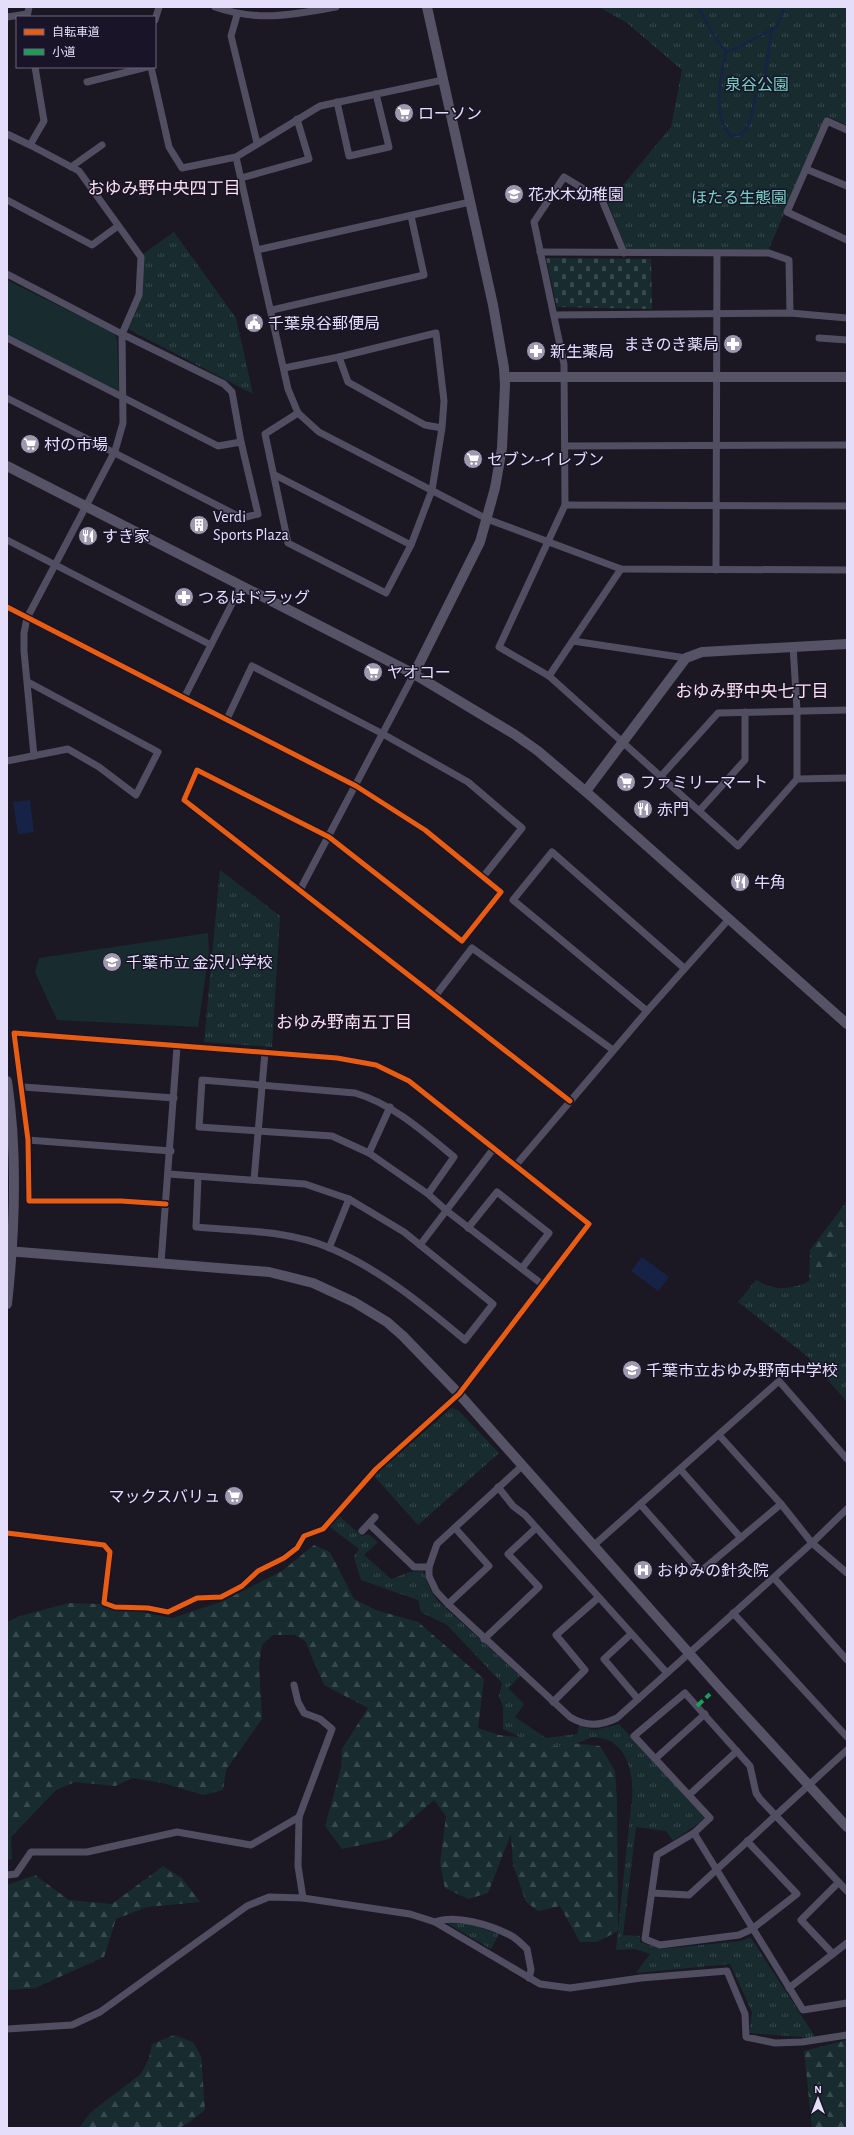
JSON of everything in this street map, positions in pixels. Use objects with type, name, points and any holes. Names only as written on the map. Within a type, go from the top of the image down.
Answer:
[{"type":"street","points":[[156,17],[159,7]]},
{"type":"street","points":[[216,7],[237,14],[275,16],[336,7]]},
{"type":"street","points":[[300,890],[414,674],[480,542],[487,519],[502,448],[505,377],[493,305],[427,7]]},
{"type":"street","points":[[7,18],[28,13]]},
{"type":"street","points":[[237,14],[231,36],[257,143]]},
{"type":"street","points":[[30,145],[44,121],[35,68]]},
{"type":"street","points":[[87,82],[143,68]]},
{"type":"street","points":[[151,68],[169,147],[182,168],[236,157],[320,106],[443,80]]},
{"type":"street","points":[[337,102],[349,156],[389,147],[376,94]]},
{"type":"street","points":[[241,178],[310,159],[297,119]]},
{"type":"street","points":[[847,130],[827,121],[787,212],[847,240]]},
{"type":"street","points":[[7,134],[79,171],[141,257],[139,295],[122,334],[124,398],[123,423],[115,451],[27,618],[24,634],[24,651],[34,756]]},
{"type":"street","points":[[71,167],[102,145]]},
{"type":"street","points":[[236,157],[272,310],[288,389],[298,413],[319,432],[487,519],[547,543],[621,569],[847,570]]},
{"type":"street","points":[[806,168],[847,186]]},
{"type":"street","points":[[624,253],[602,200],[564,177],[534,222],[554,315],[564,377],[566,446],[565,506],[499,647],[549,676],[622,742],[662,775],[738,846],[797,779],[797,710],[793,646]]},
{"type":"street","points":[[7,200],[92,245],[118,226]]},
{"type":"street","points":[[257,250],[470,202]]},
{"type":"street","points":[[272,310],[424,275],[411,216]]},
{"type":"street","points":[[540,252],[770,254],[789,260],[790,313]]},
{"type":"street","points":[[716,570],[718,446],[717,254]]},
{"type":"street","points":[[7,274],[122,334],[224,384],[232,392],[240,442],[258,514],[242,518],[115,451],[7,398]]},
{"type":"street","points":[[554,315],[718,315],[790,313],[847,318]]},
{"type":"street","points":[[284,368],[339,357],[436,333],[444,401],[442,428],[432,490],[411,545],[386,593],[288,543],[275,475],[265,434],[298,413]]},
{"type":"street","points":[[7,338],[218,446],[240,442]]},
{"type":"street","points":[[819,338],[847,340]]},
{"type":"street","points":[[339,357],[348,382],[425,425],[442,428]]},
{"type":"street","points":[[505,377],[847,377]]},
{"type":"street","points":[[566,446],[847,445]]},
{"type":"street","points":[[7,466],[414,674],[514,734],[538,751],[586,791],[847,1024]]},
{"type":"street","points":[[275,475],[411,545]]},
{"type":"street","points":[[565,506],[847,506]]},
{"type":"street","points":[[7,540],[211,645]]},
{"type":"street","points":[[549,676],[574,641],[621,569]]},
{"type":"street","points":[[184,698],[241,586]]},
{"type":"street","points":[[7,607],[356,786],[425,830],[501,892],[462,941],[329,837],[197,770],[184,800],[570,1101]]},
{"type":"street","points":[[574,641],[686,658],[702,652],[847,644]]},
{"type":"street","points":[[586,791],[686,658]]},
{"type":"street","points":[[227,719],[252,666],[382,734],[468,782],[522,828],[483,877]]},
{"type":"street","points":[[7,760],[68,749],[99,767],[136,795],[158,752],[28,682]]},
{"type":"street","points":[[662,775],[718,713],[847,710]]},
{"type":"street","points":[[700,810],[746,760],[745,712]]},
{"type":"street","points":[[797,779],[847,778]]},
{"type":"street","points":[[647,1011],[513,900],[552,852],[684,968]]},
{"type":"street","points":[[516,1165],[684,968],[729,919]]},
{"type":"street","points":[[436,995],[472,948],[613,1050]]},
{"type":"street","points":[[7,1533],[104,1545],[110,1552],[104,1603],[115,1607],[148,1608],[168,1612],[197,1598],[221,1597],[242,1586],[258,1571],[284,1558],[297,1548],[304,1536],[323,1529],[376,1469],[459,1394],[589,1224],[409,1081],[376,1065],[337,1058],[178,1047],[14,1033],[28,1140],[29,1201],[121,1201],[166,1204]]},
{"type":"street","points":[[161,1263],[178,1047]]},
{"type":"street","points":[[254,1180],[265,1052]]},
{"type":"street","points":[[428,1194],[454,1157],[390,1107],[372,1098],[355,1093],[202,1080],[199,1127],[332,1136],[369,1153],[428,1194],[446,1211],[543,1285]]},
{"type":"street","points":[[7,1081],[14,1162],[7,1304]]},
{"type":"street","points":[[22,1087],[174,1098]]},
{"type":"street","points":[[369,1153],[390,1107]]},
{"type":"street","points":[[28,1140],[170,1151]]},
{"type":"street","points":[[420,1245],[494,1148]]},
{"type":"street","points":[[169,1174],[305,1184],[350,1199],[404,1232],[493,1304],[465,1340],[407,1292],[386,1278],[329,1248],[277,1234],[196,1227],[198,1177]]},
{"type":"street","points":[[468,1228],[497,1192],[549,1233],[522,1268]]},
{"type":"street","points":[[329,1248],[350,1199]]},
{"type":"street","points":[[10,1251],[269,1272],[313,1283],[354,1302],[387,1322],[403,1336],[459,1394],[593,1546],[847,1827]]},
{"type":"street","points":[[593,1546],[779,1381],[847,1458]]},
{"type":"street","points":[[719,1435],[781,1504],[812,1543],[847,1573]]},
{"type":"street","points":[[522,1466],[437,1544],[429,1566],[429,1576],[436,1591],[484,1638],[570,1717],[589,1725],[599,1724],[617,1718],[733,1612],[774,1578],[847,1509]]},
{"type":"street","points":[[680,1469],[741,1538]]},
{"type":"street","points":[[498,1488],[513,1506],[525,1515],[667,1673]]},
{"type":"street","points":[[640,1504],[700,1572],[781,1504]]},
{"type":"street","points":[[362,1531],[375,1517]]},
{"type":"street","points":[[369,1524],[414,1567],[429,1566]]},
{"type":"street","points":[[448,1604],[489,1566],[455,1528]]},
{"type":"street","points":[[484,1638],[539,1587],[508,1554],[536,1528]]},
{"type":"street","points":[[774,1578],[847,1660]]},
{"type":"street","points":[[553,1702],[585,1670],[556,1635],[598,1598]]},
{"type":"street","points":[[733,1612],[847,1737]]},
{"type":"street","points":[[631,1634],[604,1658],[638,1699]]},
{"type":"street","points":[[294,1685],[298,1702],[304,1713],[320,1719],[332,1729],[330,1739],[299,1817],[298,1866],[303,1898]]},
{"type":"street","points":[[747,1841],[797,1894],[752,1929],[739,1935],[660,1945],[645,1939],[657,1855],[694,1833],[710,1818],[634,1736],[685,1693],[750,1766],[756,1793],[775,1816],[847,1891]]},
{"type":"street","points":[[655,1759],[704,1714]]},
{"type":"street","points":[[652,1893],[689,1895],[847,1750]]},
{"type":"street","points":[[688,1795],[737,1751]]},
{"type":"street","points":[[7,1875],[16,1874],[31,1852],[87,1852],[177,1832],[251,1845],[299,1817]]},
{"type":"street","points":[[694,1833],[803,2010],[847,2003]]},
{"type":"street","points":[[832,1954],[801,1920],[838,1883]]},
{"type":"street","points":[[7,2029],[72,2025],[100,2012],[247,1906],[269,1898],[303,1898],[410,1914],[435,1922],[540,1984],[570,1988],[641,1978],[727,1971],[745,2014],[746,2037],[775,2043],[802,2042],[847,2035]]},
{"type":"street","points":[[435,1922],[444,1919],[467,1921],[510,1935],[527,1949],[531,1970],[529,1978]]},
{"type":"street","points":[[789,1988],[847,1943]]},
{"type":"green space","name":"泉谷公園","points":[[599,7],[847,7],[847,125],[826,116],[768,251],[626,249],[608,203],[671,127],[682,70],[627,23]]},
{"type":"green space","points":[[174,232],[236,318],[253,394],[128,329],[140,303],[143,254]]},
{"type":"green space","points":[[546,258],[651,259],[652,309],[557,307]]},
{"type":"green space","points":[[7,280],[115,334],[117,340],[119,394],[7,335]]},
{"type":"green space","points":[[220,870],[280,916],[272,1047],[204,1042]]},
{"type":"green space","points":[[208,933],[209,952],[198,1027],[57,1020],[35,972],[39,958]]},
{"type":"green space","points":[[847,1201],[847,1320],[809,1295],[810,1250]]},
{"type":"green space","points":[[847,1223],[847,1402],[808,1357],[738,1302],[756,1280],[766,1285],[786,1288],[807,1282],[816,1276],[829,1261]]},
{"type":"green space","points":[[451,1408],[458,1410],[499,1453],[418,1525],[374,1476]]},
{"type":"green space","points":[[339,1516],[362,1536],[368,1534],[378,1542],[364,1555],[391,1579],[410,1572],[423,1571],[430,1589],[437,1600],[520,1676],[508,1688],[524,1704],[515,1717],[546,1738],[577,1734],[579,1726],[595,1730],[619,1724],[706,1818],[673,1841],[666,1831],[636,1827],[623,1935],[640,1936],[640,1942],[661,1949],[742,1941],[751,1938],[816,2038],[749,2033],[752,2012],[730,1964],[636,1973],[650,1954],[635,1949],[616,1950],[630,1816],[636,1826],[630,1815],[632,1803],[632,1778],[624,1755],[617,1746],[607,1740],[594,1737],[562,1746],[547,1746],[538,1745],[503,1729],[503,1707],[499,1696],[502,1683],[447,1625],[421,1612],[418,1600],[361,1580],[354,1557],[359,1549],[330,1527]]},
{"type":"green space","points":[[314,1545],[330,1552],[354,1599],[376,1610],[418,1622],[484,1679],[478,1728],[499,1735],[600,1746],[615,1771],[617,1800],[618,1931],[597,1942],[580,1942],[560,1906],[538,1911],[526,1902],[513,1865],[511,1834],[488,1893],[468,1899],[445,1888],[440,1864],[446,1816],[434,1800],[389,1839],[342,1849],[325,1826],[341,1768],[342,1749],[368,1708],[324,1685],[305,1641],[295,1635],[273,1635],[262,1645],[259,1665],[262,1719],[226,1770],[223,1790],[203,1795],[163,1783],[133,1778],[115,1786],[75,1782],[56,1790],[11,1837],[12,1859],[7,1860],[7,1622],[20,1616],[69,1603],[100,1604],[172,1618],[221,1602],[282,1571]]},
{"type":"green space","points":[[163,1866],[182,1878],[200,1902],[147,1907],[116,1919],[104,1957],[35,1988],[7,1990],[7,1885],[35,1875],[69,1900],[112,1904]]},
{"type":"green space","points":[[445,1922],[462,1922],[499,1934],[491,1949]]},
{"type":"green space","points":[[174,2035],[193,2042],[201,2056],[205,2110],[187,2124],[179,2128],[79,2128],[91,2112],[141,2074],[149,2058],[152,2044]]},
{"type":"green space","points":[[847,2040],[847,2128],[812,2128],[804,2051]]},
{"type":"water","points":[[30,800],[34,832],[18,834],[13,802]]},
{"type":"water","points":[[642,1257],[669,1277],[658,1291],[631,1271]]},
{"type":"waterway","points":[[698,7],[714,36],[726,52],[720,84],[719,108],[721,119],[731,136],[741,134],[747,128],[752,114],[755,98],[764,82],[772,28]]},
{"type":"waterway","points":[[726,52],[737,48],[776,27],[785,7]]},
{"type":"marked path","points":[[697,1706],[710,1694]]},
{"type":"cycle path","points":[[7,607],[356,786],[425,830],[501,892],[462,941],[329,837],[197,770],[184,800],[570,1101]]},
{"type":"cycle path","points":[[7,1533],[104,1545],[110,1552],[104,1603],[115,1607],[148,1608],[168,1612],[197,1598],[221,1597],[242,1586],[258,1571],[284,1558],[297,1548],[304,1536],[323,1529],[376,1469],[459,1394],[589,1224],[409,1081],[376,1065],[337,1058],[14,1033],[28,1140],[29,1201],[121,1201],[166,1204]]},
{"type":"place","name":"ローソン","points":[[404,113]]},
{"type":"place","name":"花水木幼稚園","points":[[514,194]]},
{"type":"place","name":"千葉泉谷郵便局","points":[[254,323]]},
{"type":"place","name":"まきのき薬局","points":[[733,344]]},
{"type":"place","name":"新生薬局","points":[[536,351]]},
{"type":"place","name":"村の市場","points":[[30,444]]},
{"type":"place","name":"セブン-イレブン","points":[[473,459]]},
{"type":"place","name":"Verdi Sports Plaza","points":[[199,525]]},
{"type":"place","name":"すき家","points":[[88,536]]},
{"type":"place","name":"つるはドラッグ","points":[[184,597]]},
{"type":"place","name":"ヤオコー","points":[[373,672]]},
{"type":"place","name":"ファミリーマート","points":[[626,782]]},
{"type":"place","name":"赤門","points":[[643,809]]},
{"type":"place","name":"牛角","points":[[740,882]]},
{"type":"place","name":"千葉市立 金沢小学校","points":[[112,962]]},
{"type":"place","name":"千葉市立おゆみ野南中学校","points":[[632,1370]]},
{"type":"place","name":"マックスバリュ","points":[[234,1496]]},
{"type":"place","name":"おゆみの針灸院","points":[[643,1570]]},
{"type":"district","name":"おゆみ野中央四丁目","points":[[164,188]]},
{"type":"district","name":"おゆみ野中央七丁目","points":[[752,691]]},
{"type":"district","name":"おゆみ野南五丁目","points":[[344,1022]]},
{"type":"park label","name":"ほたる生態園","points":[[739,197]]}]
